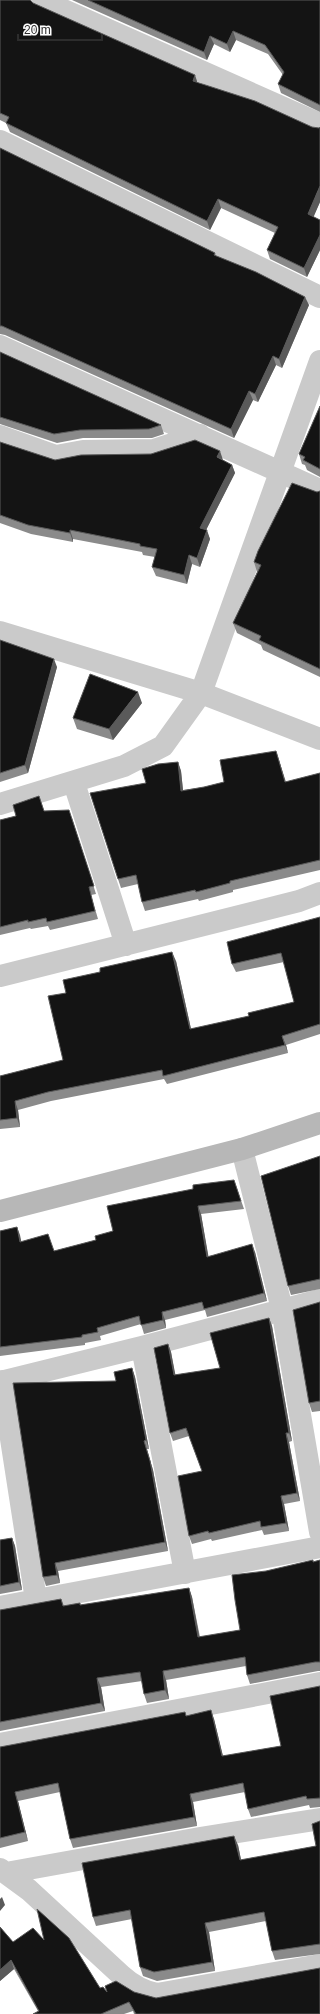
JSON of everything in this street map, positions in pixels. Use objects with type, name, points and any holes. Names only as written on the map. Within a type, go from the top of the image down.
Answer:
[{"type":"main road","points":[[0,1212],[242,1149],[320,1123]]},
{"type":"street","points":[[42,0],[320,124]]},
{"type":"street","points":[[0,141],[320,297]]},
{"type":"street","points":[[0,346],[320,490]]},
{"type":"street","points":[[0,804],[74,783],[124,766],[163,746],[201,693],[320,361]]},
{"type":"street","points":[[0,436],[56,456],[83,451],[154,450],[200,435]]},
{"type":"street","points":[[0,632],[201,693],[320,739]]},
{"type":"street","points":[[74,783],[126,946]]},
{"type":"street","points":[[0,976],[126,946],[299,901],[320,893]]},
{"type":"street","points":[[242,1149],[282,1309],[320,1532]]},
{"type":"street","points":[[36,1600],[1,1381],[142,1347],[320,1300]]},
{"type":"street","points":[[142,1347],[185,1573]]},
{"type":"street","points":[[0,1607],[320,1547]]},
{"type":"street","points":[[0,1744],[320,1683]]},
{"type":"street","points":[[3,1871],[320,1819]]},
{"type":"street","points":[[3,1871],[29,1890],[132,1985],[143,1991],[157,1994],[320,1965]]},
{"type":"building","points":[[0,0],[30,0],[33,3],[195,75],[193,81],[255,101],[312,127],[320,127],[320,186],[308,214],[320,220],[320,235],[304,268],[267,250],[278,227],[218,199],[207,221],[6,123],[9,117],[0,113]]},
{"type":"building","points":[[88,0],[320,0],[320,105],[278,84],[284,72],[265,45],[233,31],[227,44],[210,36],[204,52]]},
{"type":"building","points":[[0,148],[215,253],[214,255],[256,272],[305,297],[279,359],[273,356],[255,394],[249,391],[231,429],[0,326]]},
{"type":"building","points":[[0,352],[161,425],[149,429],[80,430],[54,434],[0,417]]},
{"type":"building","points":[[320,406],[320,469],[303,460],[305,457],[299,454]]},
{"type":"building","points":[[195,440],[220,451],[217,457],[232,465],[200,528],[207,530],[197,558],[189,555],[184,575],[152,567],[157,549],[140,546],[140,544],[70,530],[70,533],[28,525],[0,515],[0,442],[55,460],[81,455],[151,454]]},
{"type":"building","points":[[292,483],[317,492],[320,491],[320,669],[259,640],[261,636],[233,623],[261,565],[254,562],[258,551]]},
{"type":"building","points":[[0,640],[54,659],[25,765],[0,773]]},
{"type":"building","points":[[90,674],[138,692],[109,729],[73,718]]},
{"type":"building","points":[[276,751],[285,782],[320,773],[320,860],[230,881],[230,883],[196,892],[195,890],[142,902],[136,875],[118,879],[90,793],[146,783],[142,769],[158,764],[178,762],[181,791],[204,787],[224,782],[220,760]]},
{"type":"building","points":[[39,796],[44,811],[69,810],[94,886],[89,887],[95,911],[47,922],[46,918],[28,922],[28,920],[0,927],[0,820],[16,816],[13,805]]},
{"type":"building","points":[[320,917],[320,1024],[282,1036],[285,1045],[163,1076],[162,1070],[48,1092],[15,1101],[17,1118],[0,1120],[0,1076],[63,1060],[48,996],[66,993],[63,980],[100,972],[100,968],[172,952],[190,1029],[249,1016],[248,1013],[294,1002],[281,953],[232,964],[227,942]]},
{"type":"building","points":[[320,1156],[320,1279],[288,1286],[261,1176]]},
{"type":"building","points":[[234,1180],[241,1201],[198,1206],[207,1257],[252,1244],[264,1293],[204,1309],[202,1302],[162,1312],[163,1320],[141,1325],[139,1316],[97,1328],[98,1332],[82,1335],[82,1337],[0,1347],[0,1231],[17,1227],[20,1242],[48,1234],[54,1251],[96,1240],[95,1236],[113,1231],[107,1206],[193,1189],[193,1185]]},
{"type":"building","points":[[320,1302],[320,1401],[309,1403],[293,1310]]},
{"type":"building","points":[[269,1318],[289,1433],[286,1433],[297,1493],[281,1496],[286,1523],[261,1527],[260,1521],[189,1536],[178,1476],[202,1471],[186,1428],[170,1433],[154,1348],[168,1344],[174,1375],[220,1368],[210,1333]]},
{"type":"building","points":[[132,1368],[146,1440],[144,1441],[150,1461],[165,1542],[55,1563],[57,1575],[43,1577],[13,1383],[116,1381],[114,1372]]},
{"type":"building","points":[[12,1538],[19,1582],[0,1586],[0,1540]]},
{"type":"building","points":[[313,1560],[313,1562],[320,1560],[320,1662],[247,1675],[245,1657],[163,1671],[165,1690],[144,1694],[140,1672],[97,1678],[101,1703],[0,1722],[0,1610],[61,1599],[63,1606],[80,1603],[80,1605],[189,1588],[198,1637],[240,1630],[232,1575],[266,1571]]},
{"type":"building","points":[[320,1686],[320,1798],[307,1799],[306,1796],[248,1809],[243,1783],[190,1794],[194,1817],[70,1839],[58,1783],[15,1792],[25,1832],[0,1838],[0,1747],[185,1712],[186,1716],[211,1710],[222,1756],[281,1746],[270,1696]]},
{"type":"building","points":[[320,1821],[320,1944],[272,1951],[264,1912],[205,1923],[212,1962],[154,1972],[140,1967],[130,1910],[93,1917],[82,1863],[234,1836],[240,1860],[316,1846],[312,1824]]},
{"type":"building","points":[[37,1909],[69,1938],[100,1988],[103,1987],[107,1992],[105,1986],[116,1981],[134,1992],[156,1998],[320,1968],[320,2014],[136,2014],[129,2002],[101,2014],[33,2014],[39,2011],[11,1960],[0,1970],[0,1927],[13,1942],[33,1928],[44,1940]]}]
